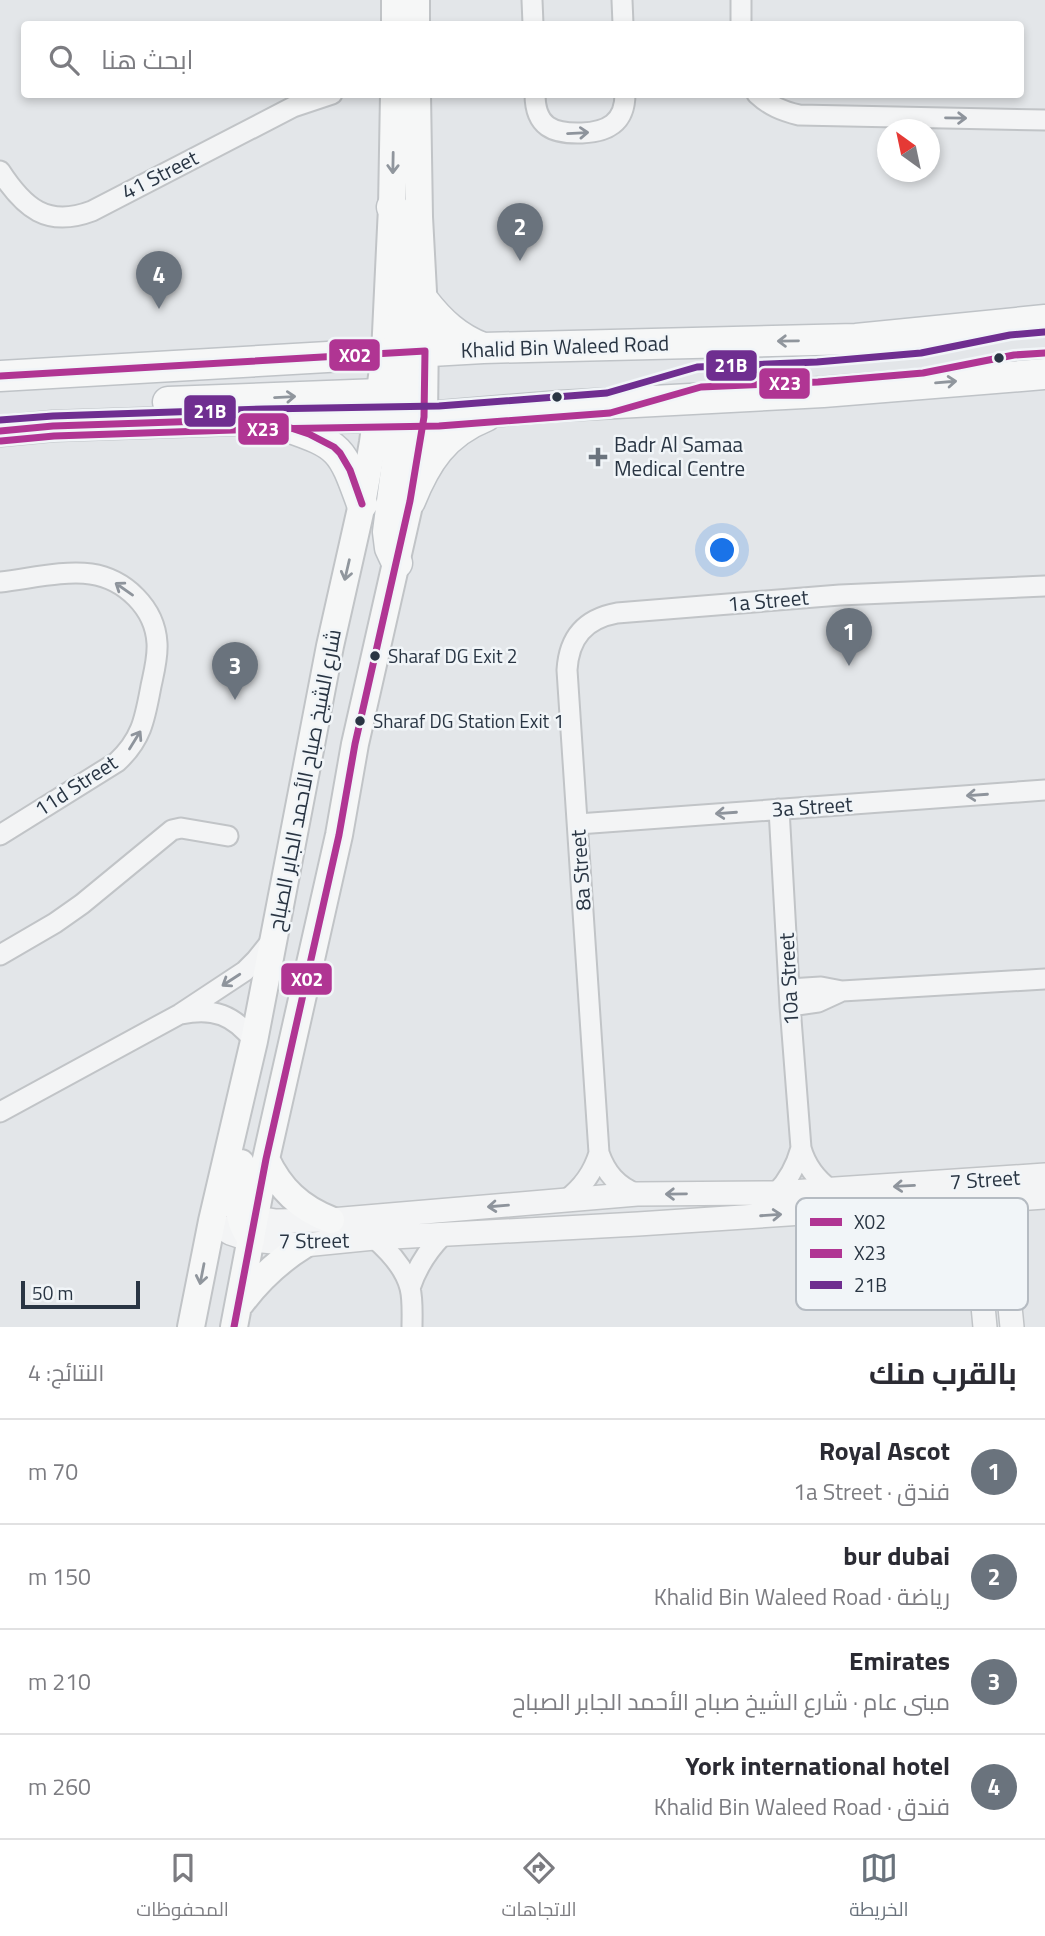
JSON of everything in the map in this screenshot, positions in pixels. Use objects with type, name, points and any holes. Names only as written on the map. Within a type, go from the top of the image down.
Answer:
[{"type":"main road","points":[[395,0],[395,21]]},
{"type":"main road","points":[[416,0],[416,21]]},
{"type":"main road","points":[[403,385],[423,300],[417,98]]},
{"type":"main road","points":[[388,100],[392,207],[401,218],[405,232],[403,385],[388,532],[390,548],[397,563]]},
{"type":"main road","points":[[423,300],[453,333],[483,348]]},
{"type":"main road","name":"Khalid Bin Waleed Road","points":[[0,430],[264,419],[403,385],[483,348],[856,339],[1045,320]]},
{"type":"main road","points":[[52,426],[70,411],[93,405],[403,385],[440,370],[616,360],[631,355],[641,344]]},
{"type":"main road","name":"Khalid Bin Waleed Road","points":[[0,376],[403,385],[499,411],[823,392],[1045,374]]},
{"type":"main road","name":"شارع الشيخ صباح الأحمد الجابر الصباح","points":[[236,1317],[248,1224],[266,1159],[339,835],[355,744],[410,501],[403,385]]},
{"type":"main road","name":"شارع الشيخ صباح الأحمد الجابر الصباح","points":[[191,1327],[254,1041],[327,660],[362,504],[403,385]]},
{"type":"main road","points":[[410,501],[429,460],[444,443],[469,423],[499,411]]},
{"type":"main road","points":[[264,419],[309,434],[334,447],[349,470],[362,504]]},
{"type":"main road","points":[[248,1224],[236,1194],[258,1075],[254,1041]]},
{"type":"main road","points":[[266,1159],[275,1178],[288,1194],[308,1210],[331,1220]]},
{"type":"main road","points":[[236,1317],[254,1285],[273,1266],[304,1245]]},
{"type":"street","points":[[532,0],[533,21]]},
{"type":"street","points":[[622,0],[623,21]]},
{"type":"street","points":[[741,0],[741,21]]},
{"type":"street","name":"41 Street","points":[[0,171],[21,200],[33,210],[55,217],[78,216],[293,107],[320,98]]},
{"type":"street","points":[[534,98],[540,118],[554,131],[564,134],[596,132],[612,125],[623,110],[624,98]]},
{"type":"street","points":[[761,98],[768,104],[791,113],[1045,120]]},
{"type":"street","name":"11d Street","points":[[0,582],[74,573],[109,579],[124,587],[143,605],[155,628],[157,645],[144,722],[131,748],[117,762],[0,835]]},
{"type":"street","name":"1a Street","points":[[617,613],[840,595],[1045,586]]},
{"type":"street","name":"8a Street","points":[[617,613],[606,615],[585,627],[571,646],[567,670],[599,1153],[603,1164],[617,1183],[637,1194]]},
{"type":"street","name":"3a Street","points":[[578,824],[1045,790]]},
{"type":"street","name":"10a Street","points":[[779,809],[801,1148],[815,1176],[831,1190]]},
{"type":"street","points":[[0,955],[75,909],[172,830],[181,828],[228,836]]},
{"type":"street","points":[[0,1112],[180,1014],[245,971],[275,936]]},
{"type":"street","points":[[790,997],[821,987],[842,991],[1045,979]]},
{"type":"street","points":[[180,1014],[194,1011],[222,1014],[245,1030],[254,1041]]},
{"type":"street","name":"10a Street","points":[[776,1193],[794,1168],[801,1148]]},
{"type":"street","points":[[566,1200],[590,1175],[599,1153]]},
{"type":"street","points":[[998,1190],[999,1198]]},
{"type":"street","points":[[1028,1204],[1043,1190]]},
{"type":"street","name":"7 Street","points":[[248,1224],[331,1220],[637,1194],[1043,1190]]},
{"type":"street","points":[[973,1192],[974,1198]]},
{"type":"street","name":"7 Street","points":[[954,1198],[973,1192]]},
{"type":"street","name":"7 Street","points":[[212,1222],[223,1217],[304,1245],[374,1238],[796,1213]]},
{"type":"street","points":[[410,1288],[419,1265],[443,1235]]},
{"type":"street","points":[[374,1238],[392,1256],[406,1277],[410,1288],[412,1327]]},
{"type":"transit line","name":"21B","points":[[0,420],[264,409],[439,406],[607,393],[697,367],[817,362],[921,353],[1010,335],[1044,332]]},
{"type":"transit line","name":"X02","points":[[0,376],[425,351],[424,417],[410,501],[266,1159],[234,1327]]},
{"type":"transit line","name":"X23","points":[[1,441],[54,436],[439,426],[610,413],[701,387],[818,382],[923,373],[1014,355],[1045,353]]},
{"type":"transit line","name":"X02","points":[[0,431],[53,426],[264,419],[309,434],[334,447],[350,470],[362,504]]},
{"type":"place","name":"bur dubai","points":[[520,261]]},
{"type":"place","name":"York international hotel","points":[[159,309]]},
{"type":"place","name":"Badr Al Samaa Medical Centre","points":[[598,457]]},
{"type":"place","name":"Sharaf DG Exit 2","points":[[375,656]]},
{"type":"place","name":"Royal Ascot","points":[[849,666]]},
{"type":"place","name":"Emirates","points":[[235,700]]},
{"type":"place","name":"Sharaf DG Station Exit 1","points":[[360,721]]}]
